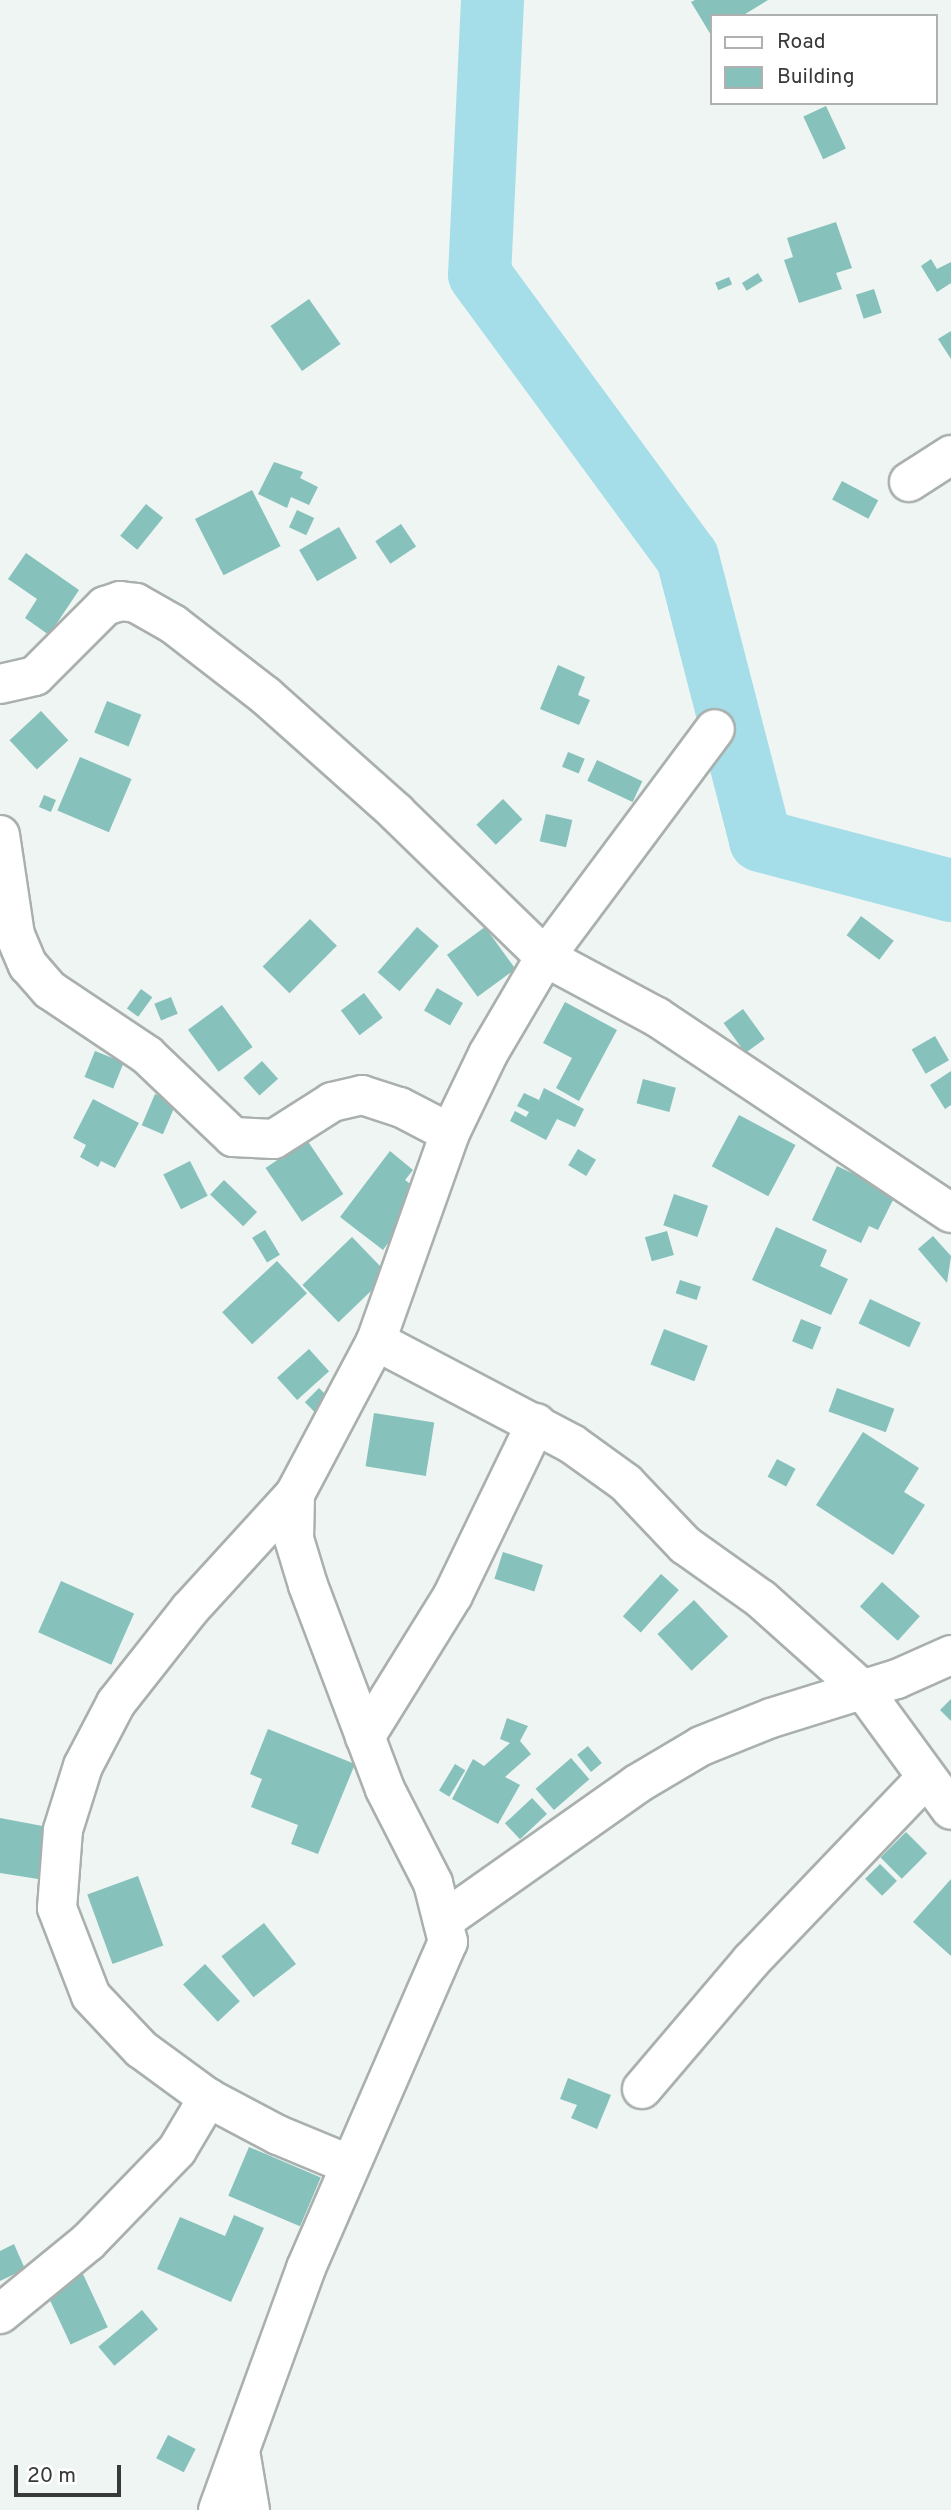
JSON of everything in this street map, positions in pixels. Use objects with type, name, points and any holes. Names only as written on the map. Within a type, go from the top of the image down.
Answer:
[{"type":"street","points":[[909,482],[951,455]]},
{"type":"street","points":[[0,684],[35,676],[105,606],[120,601],[136,603],[173,624],[266,696],[396,812],[545,957],[657,1017],[951,1213]]},
{"type":"street","points":[[348,2164],[278,2135],[208,2098],[141,2049],[91,1996],[57,1908],[63,1830],[83,1766],[116,1703],[190,1609],[295,1494],[376,1341],[450,1133],[488,1054],[545,957],[715,729]]},
{"type":"street","points":[[0,835],[15,935],[28,965],[50,990],[147,1055],[233,1137],[274,1139],[332,1102],[362,1095],[400,1107],[450,1133]]},
{"type":"street","points":[[376,1341],[536,1423],[626,1483],[685,1545],[761,1599],[864,1690],[951,1810]]},
{"type":"street","points":[[365,1737],[453,1595],[536,1423]]},
{"type":"street","points":[[218,2510],[348,2164],[448,1942],[433,1883],[385,1789],[298,1550],[295,1494]]},
{"type":"street","points":[[443,1921],[637,1784],[701,1746],[771,1718],[864,1690],[951,1655]]},
{"type":"street","points":[[642,2089],[769,1941],[926,1778]]},
{"type":"street","points":[[0,2314],[88,2242],[177,2150],[208,2098]]},
{"type":"street","points":[[240,2451],[250,2510]]},
{"type":"building","points":[[768,0],[745,14],[710,14],[710,33],[691,2]]},
{"type":"building","points":[[826,106],[846,149],[823,159],[803,117]]},
{"type":"building","points":[[836,222],[852,268],[836,273],[842,289],[799,303],[784,260],[793,257],[787,238]]},
{"type":"building","points":[[931,259],[937,269],[951,262],[951,283],[937,292],[921,266]]},
{"type":"building","points":[[758,273],[763,281],[747,291],[742,283]]},
{"type":"building","points":[[729,277],[732,284],[718,290],[715,283]]},
{"type":"building","points":[[874,289],[882,313],[864,319],[856,295]]},
{"type":"building","points":[[309,299],[341,344],[302,371],[270,326]]},
{"type":"building","points":[[951,331],[951,359],[938,339]]},
{"type":"building","points":[[274,462],[303,472],[300,478],[318,487],[309,505],[291,497],[287,508],[258,494]]},
{"type":"building","points":[[842,481],[878,500],[868,519],[832,500]]},
{"type":"building","points":[[252,490],[281,546],[224,575],[195,519]]},
{"type":"building","points":[[146,504],[163,518],[137,550],[120,536]]},
{"type":"building","points":[[297,510],[314,518],[306,535],[289,527]]},
{"type":"building","points":[[401,524],[416,546],[390,564],[375,541]]},
{"type":"building","points":[[339,527],[357,558],[317,581],[299,550]]},
{"type":"building","points":[[26,553],[79,590],[49,635],[25,618],[37,599],[8,579]]},
{"type":"building","points":[[558,665],[585,677],[578,695],[590,700],[579,725],[540,709]]},
{"type":"building","points":[[107,701],[141,715],[129,746],[94,733]]},
{"type":"building","points":[[41,711],[68,740],[37,770],[10,740]]},
{"type":"building","points":[[568,752],[585,759],[579,774],[562,767]]},
{"type":"building","points":[[80,757],[132,779],[109,832],[57,810]]},
{"type":"building","points":[[597,760],[642,781],[633,802],[587,781]]},
{"type":"building","points":[[44,795],[56,800],[51,812],[39,807]]},
{"type":"building","points":[[503,799],[522,819],[496,845],[476,825]]},
{"type":"building","points":[[546,814],[572,820],[566,847],[540,841]]},
{"type":"building","points":[[861,916],[894,941],[879,960],[847,935]]},
{"type":"building","points":[[310,919],[337,946],[289,993],[263,966]]},
{"type":"building","points":[[417,927],[439,946],[400,991],[378,972]]},
{"type":"building","points":[[485,927],[516,969],[478,997],[447,955]]},
{"type":"building","points":[[437,988],[463,1003],[450,1026],[424,1011]]},
{"type":"building","points":[[141,989],[152,997],[138,1017],[127,1008]]},
{"type":"building","points":[[364,993],[383,1018],[359,1035],[341,1010]]},
{"type":"building","points":[[171,997],[178,1014],[161,1020],[154,1004]]},
{"type":"building","points":[[565,1002],[617,1030],[579,1101],[556,1088],[572,1058],[543,1043]]},
{"type":"building","points":[[222,1005],[253,1047],[219,1072],[188,1030]]},
{"type":"building","points":[[743,1009],[765,1039],[745,1053],[724,1023]]},
{"type":"building","points":[[935,1036],[949,1060],[926,1074],[912,1050]]},
{"type":"building","points":[[95,1051],[124,1063],[113,1089],[85,1077]]},
{"type":"building","points":[[262,1061],[278,1079],[259,1096],[243,1078]]},
{"type":"building","points":[[951,1071],[951,1105],[945,1109],[930,1085]]},
{"type":"building","points":[[643,1079],[676,1088],[669,1112],[637,1103]]},
{"type":"building","points":[[544,1088],[584,1109],[575,1127],[557,1119],[546,1140],[510,1121],[515,1111],[526,1117],[529,1112],[517,1106],[524,1093],[539,1100]]},
{"type":"building","points":[[155,1094],[176,1103],[163,1134],[142,1125]]},
{"type":"building","points":[[93,1099],[139,1123],[115,1168],[101,1161],[98,1167],[80,1157],[86,1145],[73,1138]]},
{"type":"building","points":[[739,1115],[796,1145],[768,1196],[712,1166]]},
{"type":"building","points":[[307,1140],[343,1194],[302,1222],[266,1168]]},
{"type":"building","points":[[578,1149],[596,1160],[586,1176],[568,1165]]},
{"type":"building","points":[[390,1151],[413,1170],[405,1180],[417,1189],[415,1206],[383,1250],[340,1217]]},
{"type":"building","points":[[190,1161],[208,1196],[181,1209],[163,1175]]},
{"type":"building","points":[[837,1166],[896,1194],[878,1230],[869,1226],[861,1243],[812,1220]]},
{"type":"building","points":[[224,1180],[257,1212],[243,1226],[210,1194]]},
{"type":"building","points":[[674,1194],[708,1206],[697,1237],[663,1225]]},
{"type":"building","points":[[776,1227],[827,1250],[820,1266],[848,1279],[831,1315],[752,1280]]},
{"type":"building","points":[[265,1230],[280,1255],[267,1263],[252,1238]]},
{"type":"building","points":[[667,1231],[674,1255],[652,1261],[645,1237]]},
{"type":"building","points":[[933,1236],[951,1256],[947,1283],[918,1249]]},
{"type":"building","points":[[352,1237],[388,1274],[338,1322],[302,1285]]},
{"type":"building","points":[[277,1261],[307,1293],[252,1344],[222,1312]]},
{"type":"building","points":[[680,1280],[701,1287],[697,1300],[676,1293]]},
{"type":"building","points":[[870,1299],[921,1323],[909,1347],[859,1323]]},
{"type":"building","points":[[801,1319],[821,1327],[812,1349],[792,1341]]},
{"type":"building","points":[[664,1329],[708,1346],[694,1381],[650,1364]]},
{"type":"building","points":[[309,1349],[329,1371],[297,1400],[277,1378]]},
{"type":"building","points":[[319,1388],[330,1399],[316,1413],[305,1402]]},
{"type":"building","points":[[837,1388],[894,1409],[886,1432],[828,1411]]},
{"type":"building","points":[[374,1413],[434,1423],[426,1476],[366,1466]]},
{"type":"building","points":[[863,1432],[919,1468],[904,1492],[925,1505],[893,1555],[816,1505]]},
{"type":"building","points":[[777,1459],[796,1469],[786,1487],[768,1477]]},
{"type":"building","points":[[503,1552],[543,1565],[534,1592],[494,1579]]},
{"type":"building","points":[[661,1574],[679,1590],[641,1632],[623,1616]]},
{"type":"building","points":[[61,1581],[134,1614],[111,1665],[38,1632]]},
{"type":"building","points":[[882,1582],[920,1616],[898,1641],[860,1607]]},
{"type":"building","points":[[694,1600],[728,1637],[692,1671],[657,1634]]},
{"type":"building","points":[[951,1699],[951,1721],[940,1710]]},
{"type":"building","points":[[507,1718],[528,1726],[520,1741],[531,1754],[505,1777],[520,1785],[498,1824],[452,1799],[473,1759],[484,1766],[510,1743],[500,1739]]},
{"type":"building","points":[[268,1729],[355,1764],[318,1854],[291,1844],[298,1825],[251,1807],[262,1779],[250,1774]]},
{"type":"building","points":[[588,1746],[602,1763],[591,1772],[577,1755]]},
{"type":"building","points":[[571,1758],[589,1779],[554,1810],[536,1789]]},
{"type":"building","points":[[455,1764],[465,1770],[449,1797],[439,1791]]},
{"type":"building","points":[[532,1798],[547,1814],[520,1839],[505,1823]]},
{"type":"building","points":[[0,1818],[48,1827],[38,1879],[0,1873]]},
{"type":"building","points":[[906,1832],[927,1853],[902,1879],[881,1857]]},
{"type":"building","points":[[880,1864],[897,1881],[882,1896],[865,1879]]},
{"type":"building","points":[[138,1876],[163,1946],[113,1964],[87,1894]]},
{"type":"building","points":[[951,1879],[951,1956],[913,1922]]},
{"type":"building","points":[[264,1923],[296,1964],[253,1997],[221,1956]]},
{"type":"building","points":[[205,1964],[240,2001],[218,2022],[183,1984]]},
{"type":"building","points":[[568,2078],[611,2095],[597,2129],[571,2118],[577,2105],[560,2099]]},
{"type":"building","points":[[249,2147],[321,2177],[300,2226],[228,2196]]},
{"type":"building","points":[[234,2215],[264,2228],[231,2302],[157,2269],[180,2217],[225,2236]]},
{"type":"building","points":[[14,2244],[25,2269],[0,2281],[0,2251]]},
{"type":"building","points":[[82,2272],[108,2327],[71,2345],[45,2289]]},
{"type":"building","points":[[142,2310],[158,2329],[114,2366],[98,2347]]},
{"type":"building","points":[[168,2435],[196,2449],[184,2472],[156,2458]]},
{"type":"waterway","points":[[492,0],[479,274],[687,557],[760,840],[951,890]]}]
